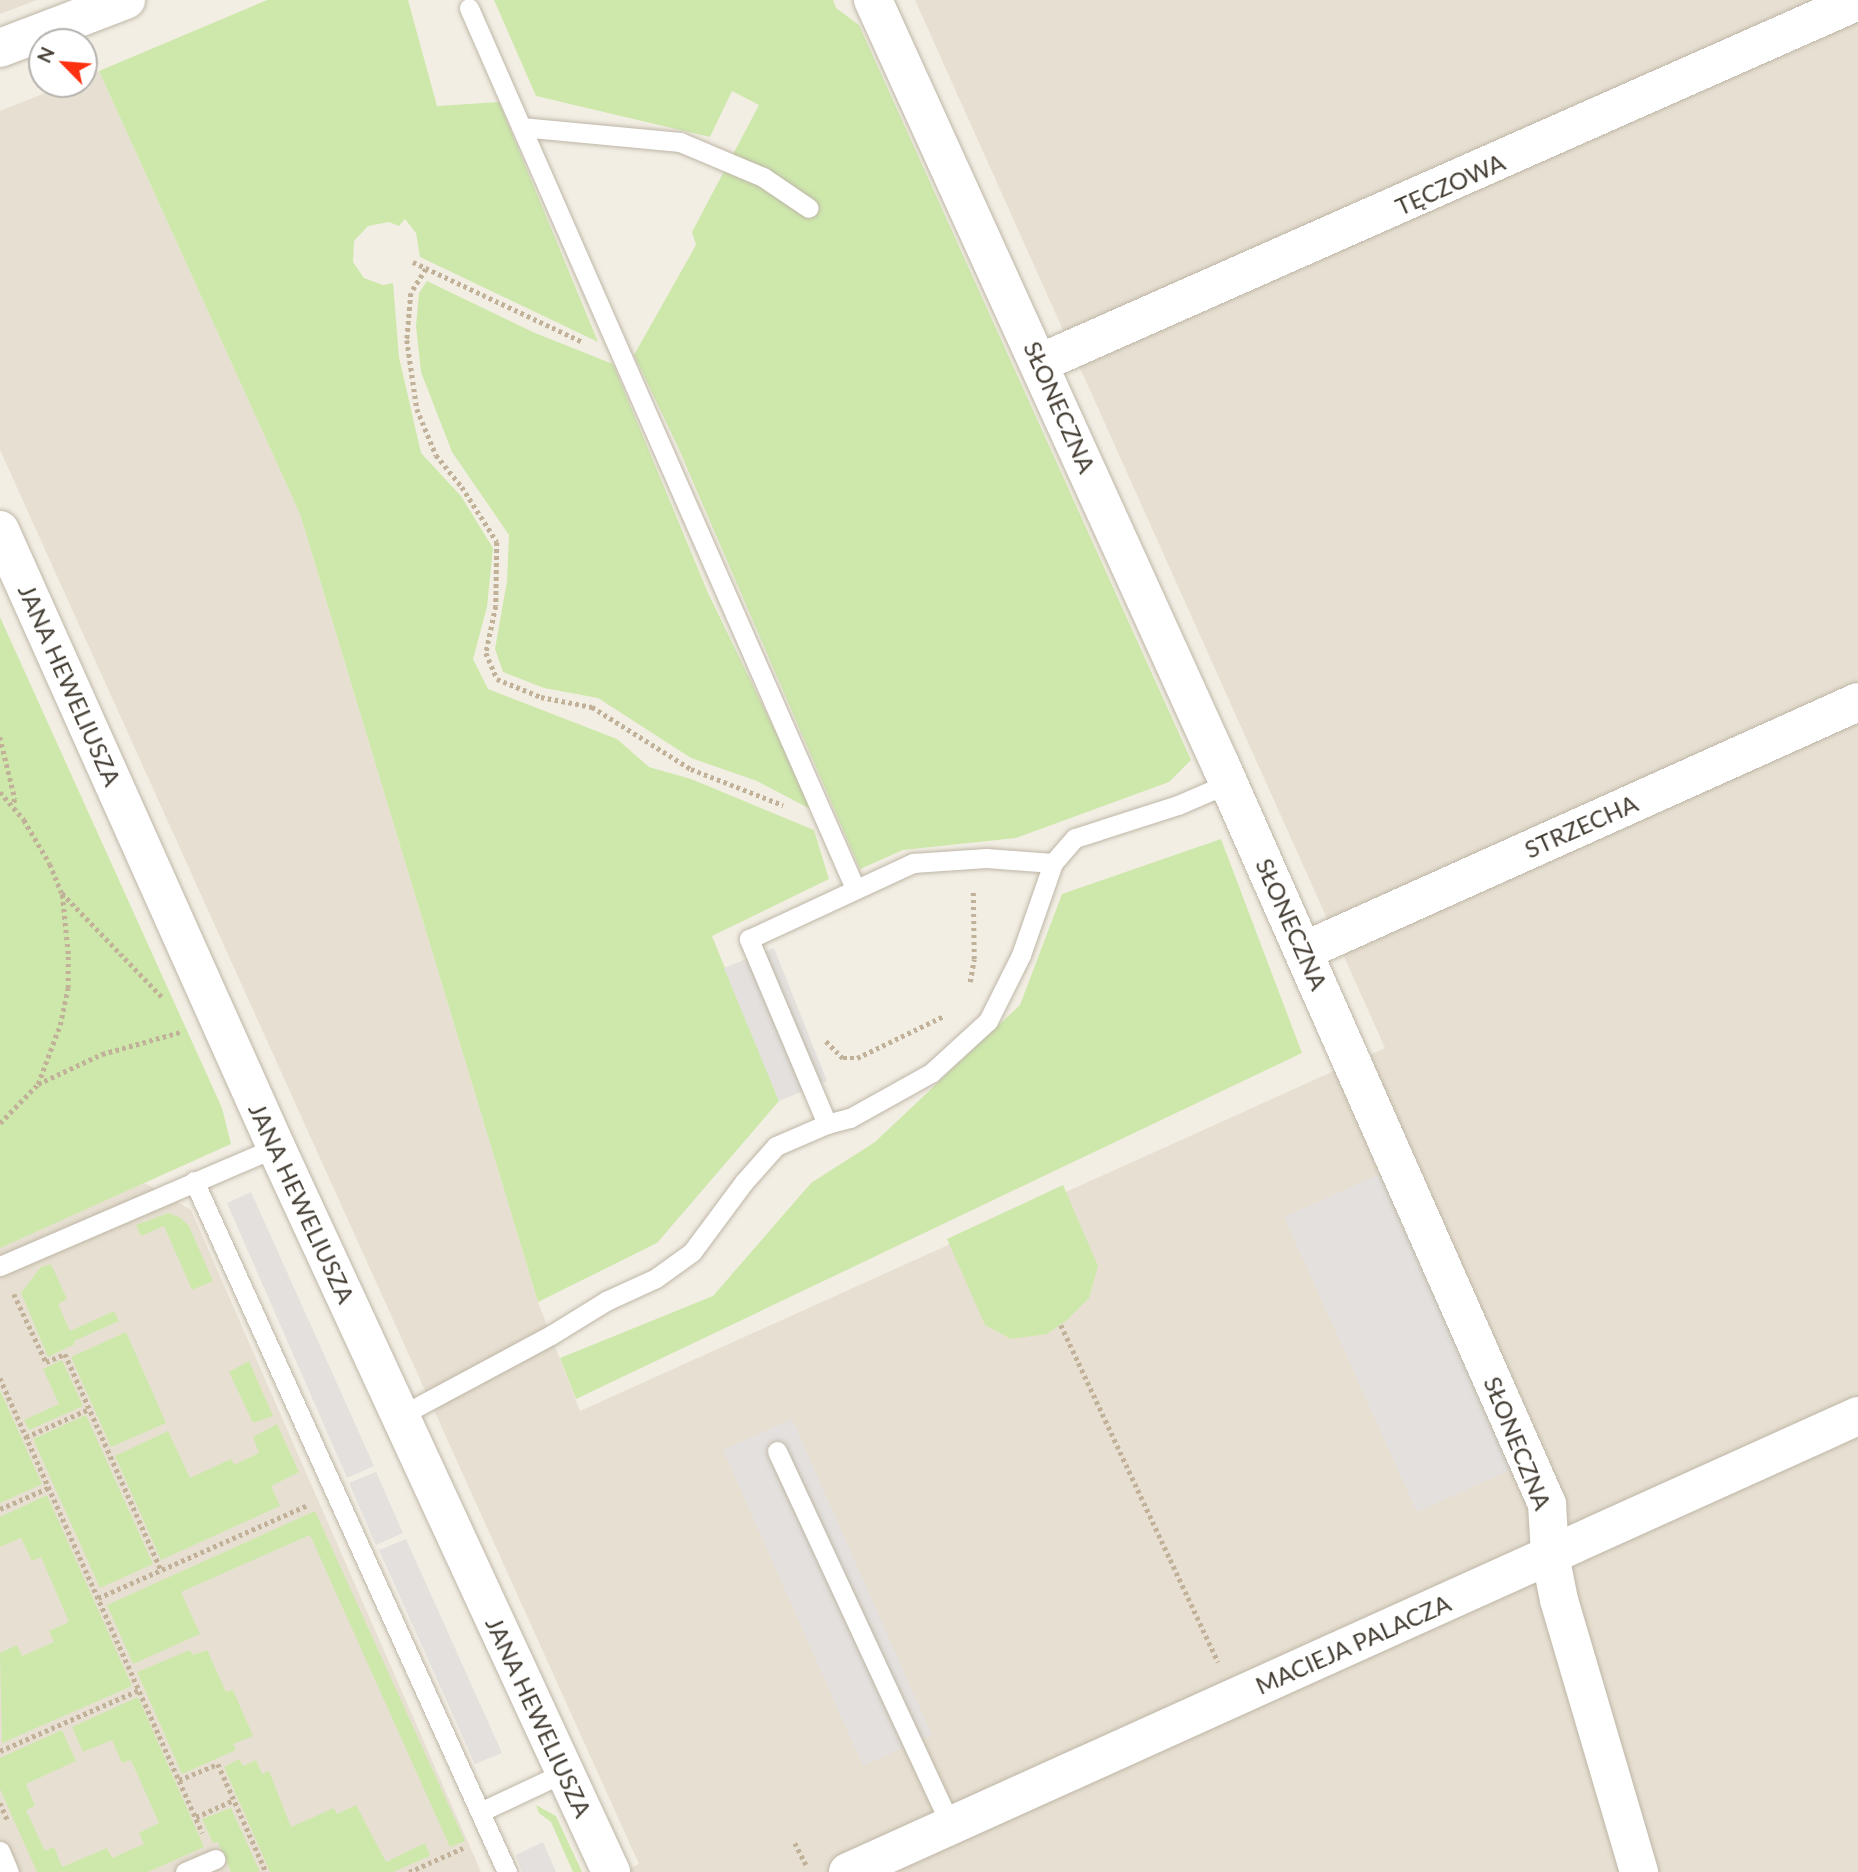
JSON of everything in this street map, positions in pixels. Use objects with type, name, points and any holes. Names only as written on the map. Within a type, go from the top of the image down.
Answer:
[{"type":"street","points":[[0,48],[126,0]]},
{"type":"street","name":"SŁONECZNA","points":[[873,0],[1040,363],[1304,951],[1547,1504],[1550,1555],[1559,1600],[1639,1872]]},
{"type":"street","name":"TĘCZOWA","points":[[1040,363],[1858,1]]},
{"type":"street","name":"JANA HEWELIUSZA","points":[[0,530],[276,1147],[611,1872]]},
{"type":"street","name":"STRZECHA","points":[[1304,951],[1858,702]]},
{"type":"street","name":"MACIEJA PALACZA","points":[[858,1870],[951,1825],[1858,1416]]},
{"type":"lane","points":[[469,8],[855,888]]},
{"type":"lane","points":[[521,127],[680,142],[763,177],[809,208]]},
{"type":"lane","points":[[400,1416],[551,1335],[606,1301],[656,1278],[692,1251],[744,1182],[776,1146],[827,1124],[850,1118],[931,1073],[988,1021],[1021,955],[1053,863],[1075,838],[1178,805],[1228,783]]},
{"type":"lane","points":[[827,1124],[749,939],[913,863],[986,858],[1053,863]]},
{"type":"lane","points":[[0,1266],[276,1147]]},
{"type":"lane","points":[[194,1181],[507,1872]]},
{"type":"lane","points":[[777,1451],[951,1825]]},
{"type":"lane","points":[[480,1812],[565,1772]]},
{"type":"lane","points":[[0,1851],[9,1872]]},
{"type":"lane","points":[[185,1872],[215,1859]]},
{"type":"path","points":[[413,262],[623,360]]},
{"type":"path","points":[[426,269],[411,293],[407,340],[417,408],[436,455],[463,486],[497,542],[496,607],[486,653],[497,679],[541,697],[592,707],[691,769],[755,792],[828,825]]},
{"type":"path","points":[[0,737],[15,799],[13,806]]},
{"type":"path","points":[[0,792],[13,806],[50,864],[62,893],[68,954],[68,988],[60,1025],[38,1084]]},
{"type":"path","points":[[62,893],[127,964],[166,1000]]},
{"type":"path","points":[[0,1123],[38,1084],[102,1054],[175,1035],[219,1019]]},
{"type":"path","points":[[18,1287],[14,1294],[46,1362],[65,1354],[160,1570]]},
{"type":"path","points":[[1060,1325],[1234,1698]]},
{"type":"path","points":[[0,1378],[215,1859]]},
{"type":"path","points":[[26,1437],[89,1409]]},
{"type":"path","points":[[0,1509],[48,1488]]},
{"type":"path","points":[[98,1598],[318,1501]]},
{"type":"path","points":[[0,1751],[139,1690]]},
{"type":"path","points":[[179,1780],[218,1764],[266,1872]]},
{"type":"path","points":[[196,1817],[234,1800]]},
{"type":"path","points":[[795,1843],[809,1872]]},
{"type":"path","points":[[409,1872],[472,1844]]},
{"type":"shaded area","points":[[0,0],[37,0],[0,14]]},
{"type":"shaded area","points":[[915,0],[1858,0],[1858,1872],[623,1872],[639,1864],[0,450],[0,111],[32,98],[98,98],[99,71],[300,514],[538,1302],[580,1411],[1385,1048]]},
{"type":"shaded area","points":[[774,948],[827,1081],[779,1101],[724,968]]},
{"type":"shaded area","points":[[1384,1172],[1517,1467],[1417,1512],[1284,1217]]},
{"type":"shaded area","points":[[145,1183],[191,1210],[481,1872],[0,1872],[0,1244]]},
{"type":"shaded area","points":[[251,1192],[374,1466],[347,1478],[227,1203]]},
{"type":"shaded area","points":[[792,1419],[932,1735],[863,1766],[723,1450]]},
{"type":"shaded area","points":[[376,1472],[403,1533],[376,1545],[349,1483]]},
{"type":"shaded area","points":[[406,1539],[502,1753],[475,1764],[379,1550]]},
{"type":"shaded area","points":[[543,1842],[556,1872],[522,1872],[516,1855]]},
{"type":"green space","points":[[267,0],[408,0],[437,106],[499,102],[598,342],[420,257],[416,233],[405,219],[399,226],[389,222],[368,226],[354,241],[353,262],[364,278],[383,285],[393,283],[399,357],[421,453],[461,496],[493,548],[487,607],[473,659],[488,689],[617,739],[649,767],[691,779],[814,830],[829,879],[712,936],[779,1101],[657,1243],[538,1302],[300,514],[99,71]]},
{"type":"green space","points":[[494,0],[833,0],[836,8],[859,25],[1191,760],[1169,782],[1016,838],[903,850],[860,869],[678,447],[634,355],[696,245],[692,232],[759,105],[732,91],[710,137],[536,96]]},
{"type":"green space","points":[[427,281],[535,333],[613,364],[708,593],[814,811],[757,781],[691,758],[598,698],[544,688],[503,672],[495,649],[507,581],[509,535],[452,452],[421,372],[416,326],[419,293]]},
{"type":"green space","points":[[0,617],[222,1108],[231,1144],[0,1248]]},
{"type":"green space","points":[[1221,839],[1302,1053],[576,1399],[560,1358],[713,1296],[811,1183],[875,1142],[1020,1005],[1062,894]]},
{"type":"green space","points":[[1063,1185],[1098,1266],[1089,1298],[1067,1320],[1047,1334],[1011,1339],[985,1325],[947,1239]]},
{"type":"green space","points":[[168,1213],[179,1217],[189,1226],[213,1281],[192,1290],[164,1226],[141,1236],[136,1225]]},
{"type":"green space","points":[[51,1264],[67,1299],[58,1304],[70,1331],[114,1311],[119,1321],[74,1341],[75,1344],[48,1357],[21,1293],[41,1267]]},
{"type":"green space","points":[[126,1332],[166,1423],[111,1447],[71,1357]]},
{"type":"green space","points":[[62,1360],[83,1406],[29,1430],[24,1420],[59,1404],[43,1369]]},
{"type":"green space","points":[[249,1361],[273,1416],[253,1423],[229,1372]]},
{"type":"green space","points":[[0,1390],[42,1484],[0,1503]]},
{"type":"green space","points":[[86,1415],[153,1564],[100,1588],[33,1439]]},
{"type":"green space","points":[[277,1424],[299,1472],[271,1486],[280,1506],[161,1560],[115,1456],[168,1431],[190,1478],[231,1459],[234,1465],[259,1453],[253,1437]]},
{"type":"green space","points":[[47,1495],[132,1686],[2,1743],[0,1653],[17,1645],[22,1656],[54,1642],[49,1631],[69,1622],[41,1557],[32,1561],[21,1538],[0,1547],[0,1517]]},
{"type":"green space","points":[[315,1511],[465,1841],[450,1847],[310,1535],[181,1592],[200,1634],[133,1664],[107,1605]]},
{"type":"green space","points":[[190,1650],[193,1655],[207,1650],[226,1692],[233,1690],[253,1736],[233,1744],[236,1750],[182,1774],[137,1672]]},
{"type":"green space","points":[[138,1697],[204,1847],[148,1872],[37,1872],[0,1789],[0,1758],[62,1730],[76,1761],[26,1784],[35,1806],[26,1810],[45,1851],[54,1847],[62,1867],[107,1848],[112,1858],[144,1844],[139,1833],[159,1823],[131,1760],[122,1763],[112,1740],[83,1752],[72,1727]]},
{"type":"green space","points":[[239,1759],[243,1766],[256,1760],[262,1774],[269,1771],[291,1827],[334,1808],[337,1814],[356,1805],[386,1862],[425,1843],[430,1856],[393,1872],[270,1872],[224,1767]]},
{"type":"green space","points":[[536,1805],[556,1816],[582,1872],[573,1872],[551,1822],[539,1813]]},
{"type":"green space","points":[[231,1808],[260,1872],[231,1872],[218,1842],[213,1843],[202,1819]]}]
